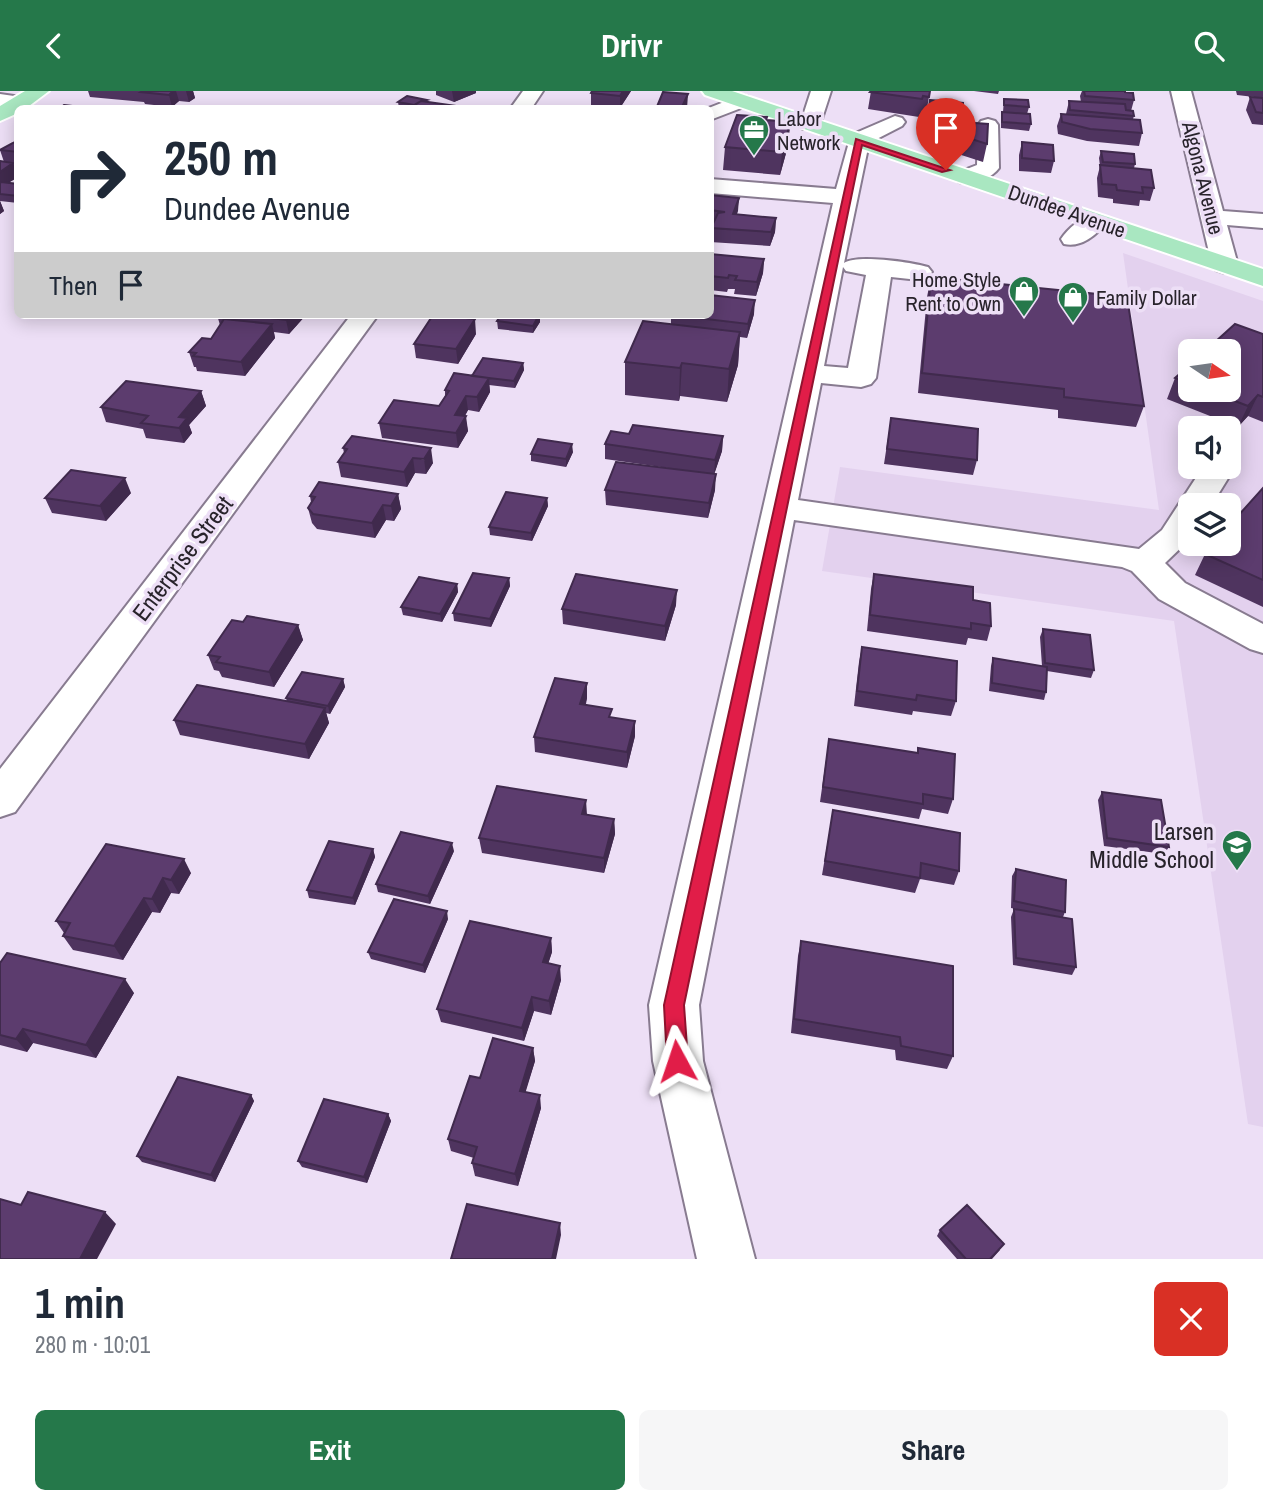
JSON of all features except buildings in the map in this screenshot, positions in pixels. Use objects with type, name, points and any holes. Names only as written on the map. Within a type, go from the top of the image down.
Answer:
[{"type":"main road","points":[[16,105],[39,91]]},
{"type":"main road","name":"Dundee Avenue","points":[[712,91],[1263,278]]},
{"type":"street","points":[[810,125],[821,91]]},
{"type":"street","name":"Algona Avenue","points":[[1181,91],[1225,265]]},
{"type":"street","points":[[0,100],[21,102]]},
{"type":"street","points":[[714,112],[742,101]]},
{"type":"street","points":[[726,1259],[677,1061],[674,1005],[859,141],[895,122]]},
{"type":"street","points":[[967,177],[988,168],[988,125]]},
{"type":"street","points":[[714,186],[846,197]]},
{"type":"street","points":[[1214,217],[1263,221]]},
{"type":"street","points":[[1073,239],[1095,221]]},
{"type":"street","points":[[832,264],[919,272]]},
{"type":"street","points":[[809,373],[861,378],[880,268]]},
{"type":"street","name":"Enterprise Street","points":[[0,800],[362,319]]},
{"type":"street","points":[[781,508],[1128,557],[1144,563],[1172,591],[1263,640]]},
{"type":"street","points":[[1144,563],[1178,531]]},
{"type":"shaded area","name":"Larsen Middle School","points":[[1123,253],[1263,301],[1263,1127],[1248,1124],[1174,621],[822,571],[840,467],[1159,510]]},
{"type":"place","name":"Labor Network","points":[[754,157]]},
{"type":"place","name":"Home Style Rent to Own","points":[[1024,318]]},
{"type":"place","name":"Family Dollar","points":[[1073,324]]},
{"type":"place","name":"Larsen Middle School","points":[[1237,872]]},
{"type":"route","points":[[677,1061],[674,1005],[854,157],[859,141],[946,170]]}]
